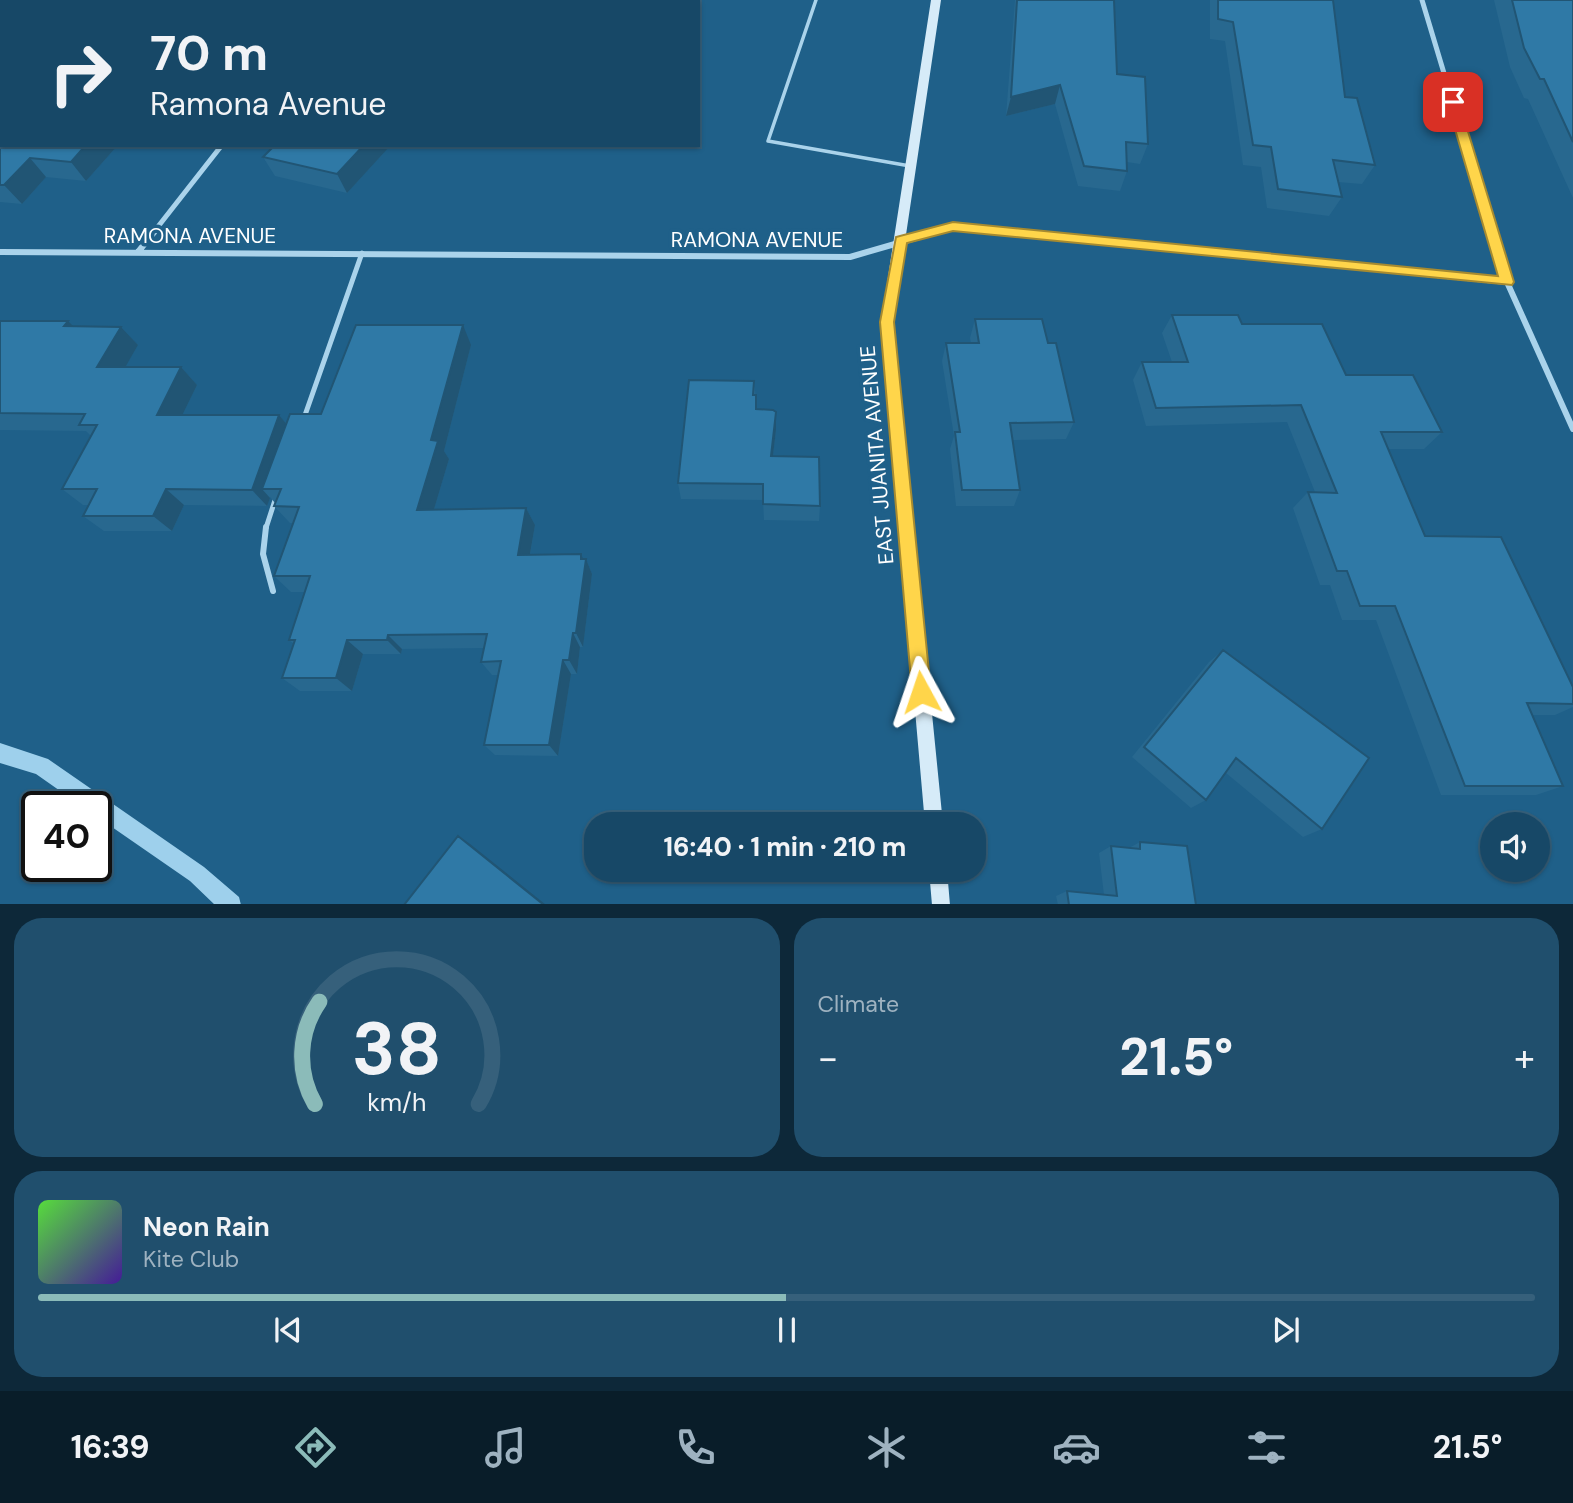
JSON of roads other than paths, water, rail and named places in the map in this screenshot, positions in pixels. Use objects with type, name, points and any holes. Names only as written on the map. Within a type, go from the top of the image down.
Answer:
[{"type":"street","name":"EAST JUANITA AVENUE","points":[[933,812],[887,322],[936,0]]},
{"type":"street","points":[[1422,0],[1507,282],[1573,429]]},
{"type":"street","points":[[138,252],[220,147]]},
{"type":"street","name":"RAMONA AVENUE","points":[[0,252],[850,257],[953,227],[1507,282]]},
{"type":"street","points":[[939,882],[941,904]]},
{"type":"lane","points":[[816,0],[768,141],[910,166]]},
{"type":"lane","points":[[302,424],[362,253]]},
{"type":"lane","points":[[273,591],[261,557],[264,530],[278,490]]},
{"type":"waterway","points":[[0,753],[41,766],[197,874],[230,904]]}]
